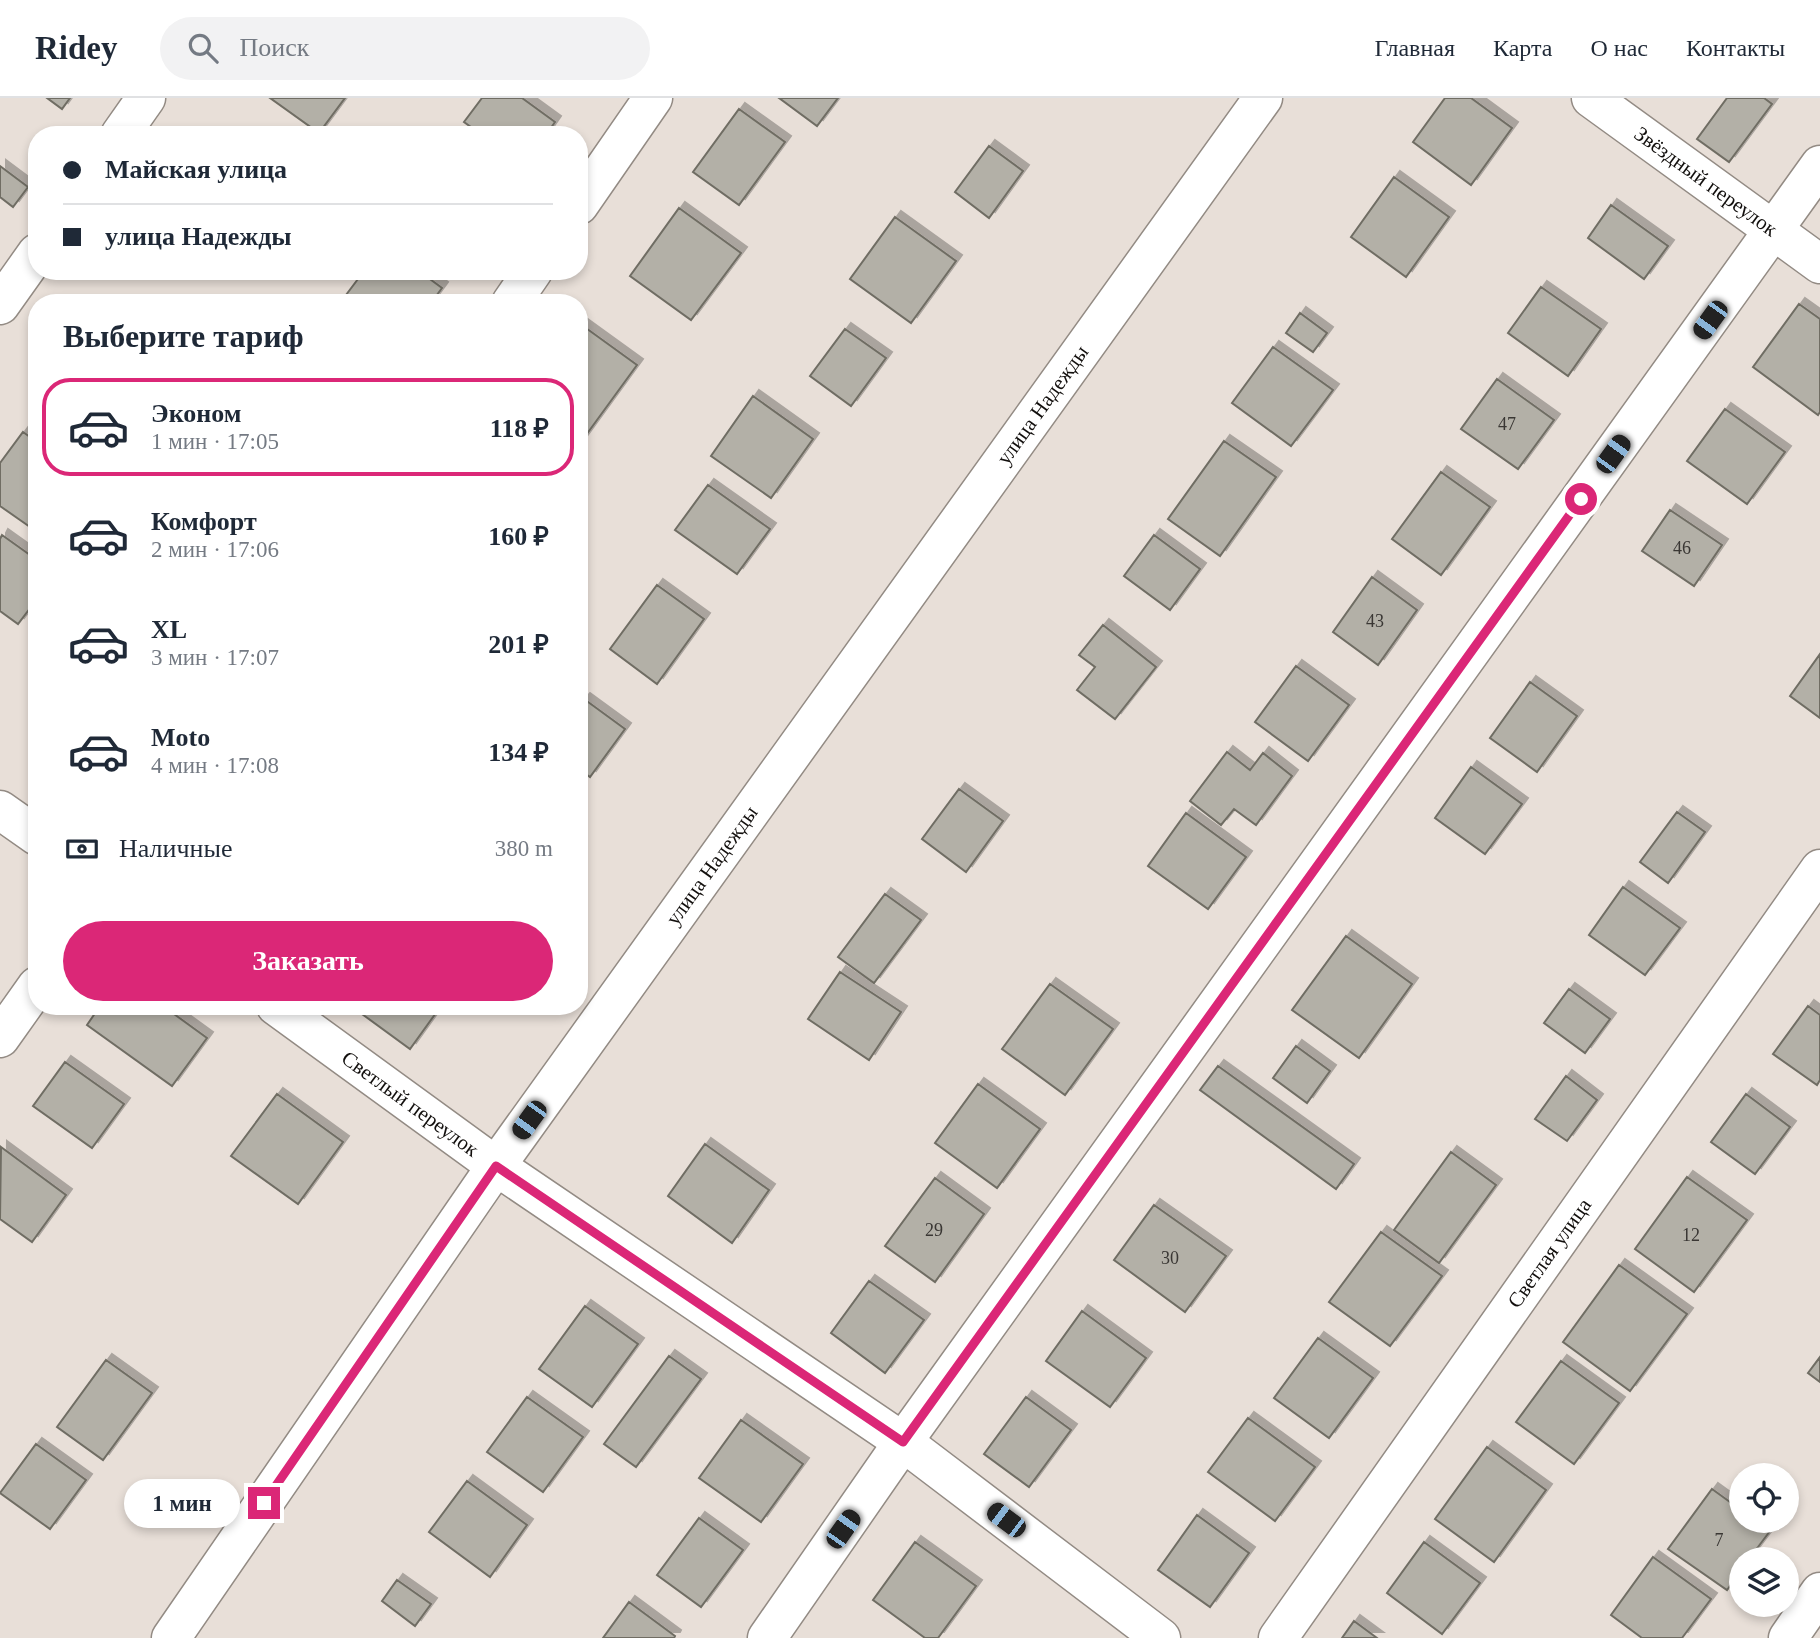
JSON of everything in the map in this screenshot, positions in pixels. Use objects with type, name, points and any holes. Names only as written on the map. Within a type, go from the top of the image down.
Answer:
[{"type":"street","points":[[126,126],[146,98]]},
{"type":"street","points":[[588,192],[653,98]]},
{"type":"street","name":"улица Надежды","points":[[171,1638],[496,1166],[1263,98]]},
{"type":"street","name":"Звёздный переулок","points":[[1591,98],[1820,264]]},
{"type":"street","points":[[767,1638],[903,1442],[1820,165]]},
{"type":"street","points":[[0,304],[28,265]]},
{"type":"street","points":[[0,810],[28,830]]},
{"type":"street","name":"Светлая улица","points":[[1278,1638],[1820,869]]},
{"type":"street","points":[[0,1038],[28,999]]},
{"type":"street","name":"Светлый переулок","points":[[288,1015],[496,1166],[903,1442],[1161,1638]]},
{"type":"street","points":[[1788,1638],[1820,1592]]},
{"type":"building","points":[[47,98],[70,98],[62,109]]},
{"type":"building","points":[[270,98],[345,98],[324,126],[309,126]]},
{"type":"building","points":[[482,98],[522,98],[555,122],[552,126],[470,126],[464,122]]},
{"type":"building","points":[[779,98],[838,98],[817,126]]},
{"type":"building","points":[[1445,98],[1471,98],[1512,128],[1471,185],[1413,142]]},
{"type":"building","points":[[1727,98],[1764,98],[1772,104],[1729,162],[1697,139]]},
{"type":"building","points":[[739,109],[785,142],[739,205],[693,172]]},
{"type":"building","points":[[989,146],[1023,171],[989,218],[955,192]]},
{"type":"building","points":[[0,166],[28,187],[13,207],[0,197]]},
{"type":"building","points":[[1394,177],[1449,217],[1406,277],[1351,237]]},
{"type":"building","points":[[1611,205],[1668,246],[1644,279],[1588,238]]},
{"type":"building","points":[[679,208],[741,253],[691,320],[630,276]]},
{"type":"building","points":[[895,217],[956,261],[911,323],[850,279]]},
{"type":"building","points":[[357,280],[431,280],[442,288],[438,294],[347,294]]},
{"type":"building","points":[[1541,287],[1601,329],[1568,376],[1508,333]]},
{"type":"building","points":[[1799,304],[1820,319],[1818,415],[1753,367]]},
{"type":"building","points":[[1300,313],[1327,333],[1313,352],[1286,333]]},
{"type":"building","points":[[845,329],[886,358],[851,406],[810,376]]},
{"type":"building","points":[[588,330],[637,365],[588,432]]},
{"type":"building","points":[[1273,347],[1333,390],[1291,446],[1232,403]]},
{"type":"building","points":[[1497,379],[1554,420],[1518,469],[1461,429]]},
{"type":"building","points":[[753,396],[813,439],[771,498],[711,456]]},
{"type":"building","points":[[1725,409],[1785,452],[1747,504],[1687,461]]},
{"type":"building","points":[[23,432],[28,436],[28,526],[0,506],[0,463]]},
{"type":"building","points":[[1224,441],[1276,477],[1220,556],[1168,519]]},
{"type":"building","points":[[1441,472],[1490,507],[1441,575],[1392,539]]},
{"type":"building","points":[[708,485],[770,529],[737,574],[675,530]]},
{"type":"building","points":[[1670,510],[1722,545],[1694,586],[1642,551]]},
{"type":"building","points":[[2,535],[28,554],[28,611],[18,624],[0,611]]},
{"type":"building","points":[[1154,535],[1200,569],[1170,610],[1124,576]]},
{"type":"building","points":[[1372,577],[1417,610],[1378,665],[1333,632]]},
{"type":"building","points":[[657,585],[704,619],[657,684],[610,649]]},
{"type":"building","points":[[1103,625],[1156,667],[1115,719],[1077,690],[1095,667],[1079,655]]},
{"type":"building","points":[[1820,654],[1820,718],[1790,696]]},
{"type":"building","points":[[1296,666],[1349,705],[1308,761],[1255,722]]},
{"type":"building","points":[[1530,682],[1577,716],[1537,772],[1490,738]]},
{"type":"building","points":[[588,702],[625,729],[590,777],[588,776]]},
{"type":"building","points":[[1227,752],[1250,770],[1263,753],[1292,776],[1256,825],[1234,809],[1221,825],[1190,801]]},
{"type":"building","points":[[1471,767],[1522,804],[1485,854],[1435,818]]},
{"type":"building","points":[[959,789],[1003,821],[966,872],[922,839]]},
{"type":"building","points":[[1677,812],[1705,832],[1668,883],[1640,862]]},
{"type":"building","points":[[1186,813],[1246,857],[1208,909],[1148,866]]},
{"type":"building","points":[[1623,887],[1680,928],[1645,975],[1589,935]]},
{"type":"building","points":[[885,894],[921,920],[874,983],[838,957]]},
{"type":"building","points":[[1346,936],[1412,984],[1359,1058],[1292,1010]]},
{"type":"building","points":[[840,972],[901,1012],[869,1060],[808,1019]]},
{"type":"building","points":[[1050,984],[1113,1029],[1065,1095],[1002,1049]]},
{"type":"building","points":[[1569,989],[1610,1019],[1585,1053],[1544,1023]]},
{"type":"building","points":[[1808,1006],[1820,1015],[1820,1080],[1817,1085],[1773,1054]]},
{"type":"building","points":[[94,1015],[175,1015],[207,1038],[172,1086],[87,1025]]},
{"type":"building","points":[[363,1015],[435,1015],[410,1049]]},
{"type":"building","points":[[1296,1046],[1330,1071],[1307,1103],[1273,1078]]},
{"type":"building","points":[[65,1062],[124,1104],[92,1148],[33,1106]]},
{"type":"building","points":[[1218,1066],[1354,1164],[1336,1189],[1200,1090]]},
{"type":"building","points":[[1566,1076],[1597,1100],[1567,1141],[1535,1119]]},
{"type":"building","points":[[978,1084],[1040,1129],[997,1188],[935,1143]]},
{"type":"building","points":[[277,1094],[343,1142],[298,1204],[231,1156]]},
{"type":"building","points":[[1746,1094],[1790,1127],[1755,1174],[1711,1142]]},
{"type":"building","points":[[705,1144],[769,1190],[732,1243],[668,1196]]},
{"type":"building","points":[[1,1147],[66,1195],[32,1242],[0,1219]]},
{"type":"building","points":[[1451,1152],[1496,1185],[1439,1263],[1394,1230]]},
{"type":"building","points":[[1687,1177],[1747,1220],[1694,1292],[1635,1249]]},
{"type":"building","points":[[935,1178],[984,1214],[935,1282],[885,1246]]},
{"type":"building","points":[[1154,1205],[1226,1256],[1185,1312],[1114,1260]]},
{"type":"building","points":[[1381,1232],[1442,1276],[1390,1346],[1329,1302]]},
{"type":"building","points":[[1619,1265],[1687,1314],[1630,1391],[1563,1342]]},
{"type":"building","points":[[869,1281],[924,1320],[885,1373],[831,1333]]},
{"type":"building","points":[[585,1306],[638,1344],[592,1407],[539,1369]]},
{"type":"building","points":[[1082,1311],[1146,1358],[1110,1407],[1046,1361]]},
{"type":"building","points":[[1318,1338],[1373,1378],[1329,1438],[1274,1398]]},
{"type":"building","points":[[669,1356],[701,1379],[636,1467],[604,1444]]},
{"type":"building","points":[[1820,1357],[1820,1382],[1808,1373]]},
{"type":"building","points":[[106,1360],[152,1393],[103,1460],[57,1427]]},
{"type":"building","points":[[1561,1361],[1619,1403],[1574,1464],[1516,1422]]},
{"type":"building","points":[[527,1397],[583,1437],[543,1492],[487,1452]]},
{"type":"building","points":[[1026,1397],[1071,1430],[1029,1487],[984,1454]]},
{"type":"building","points":[[1248,1418],[1315,1467],[1275,1521],[1208,1472]]},
{"type":"building","points":[[741,1420],[803,1464],[761,1522],[699,1478]]},
{"type":"building","points":[[36,1444],[86,1480],[50,1529],[0,1493]]},
{"type":"building","points":[[1487,1447],[1546,1490],[1494,1562],[1435,1519]]},
{"type":"building","points":[[467,1481],[527,1525],[490,1577],[429,1532]]},
{"type":"building","points":[[1712,1489],[1729,1501],[1729,1533],[1768,1533],[1758,1547],[1729,1547],[1727,1590],[1668,1549]]},
{"type":"building","points":[[1197,1515],[1249,1553],[1210,1607],[1158,1570]]},
{"type":"building","points":[[699,1518],[743,1550],[701,1607],[657,1575]]},
{"type":"building","points":[[915,1542],[976,1586],[938,1638],[925,1638],[873,1600]]},
{"type":"building","points":[[1424,1542],[1480,1583],[1442,1634],[1387,1593]]},
{"type":"building","points":[[1653,1557],[1711,1599],[1682,1638],[1642,1638],[1611,1615]]},
{"type":"building","points":[[397,1580],[431,1604],[415,1626],[382,1601]]},
{"type":"building","points":[[629,1602],[675,1636],[674,1638],[603,1638]]},
{"type":"building","points":[[1354,1621],[1377,1638],[1342,1638]]},
{"type":"route","points":[[264,1503],[496,1166],[903,1442],[1581,499]]}]
